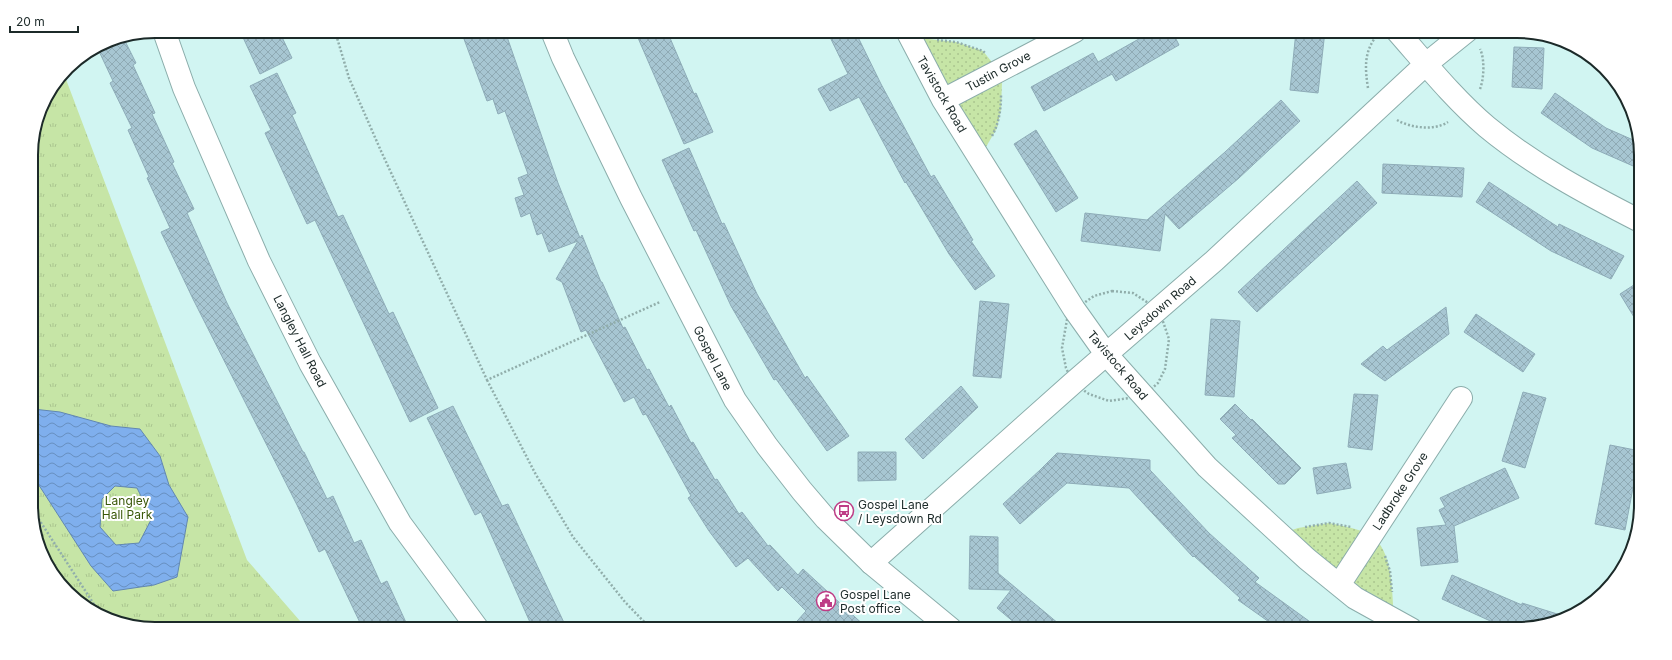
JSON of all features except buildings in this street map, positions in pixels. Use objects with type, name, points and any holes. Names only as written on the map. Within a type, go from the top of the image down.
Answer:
[{"type":"street","name":"Langley Hall Road","points":[[166,38],[184,88],[256,254],[310,363],[400,523],[473,622]]},
{"type":"street","name":"Gospel Lane","points":[[555,38],[563,58],[631,198],[735,400],[767,446],[826,519],[871,563],[943,622]]},
{"type":"street","name":"Tavistock Road","points":[[911,38],[943,100],[1074,309],[1106,354],[1207,468],[1307,559],[1355,598],[1398,622]]},
{"type":"street","name":"Tustin Grove","points":[[943,100],[1062,38]]},
{"type":"street","points":[[1404,38],[1426,64],[1487,127],[1550,172],[1634,218]]},
{"type":"street","name":"Leysdown Road","points":[[871,563],[1106,354],[1214,261],[1426,64],[1458,38]]},
{"type":"street","name":"Ladbroke Grove","points":[[1339,585],[1461,398]]},
{"type":"path","points":[[336,38],[349,78],[381,152],[487,380],[535,473],[573,537],[625,602],[644,622]]},
{"type":"path","points":[[487,380],[680,294]]},
{"type":"path","points":[[39,519],[94,605]]},
{"type":"green space","points":[[911,38],[956,42],[983,51],[999,71],[1002,82],[1001,109],[997,128],[979,159]]},
{"type":"green space","name":"Langley Hall Park","points":[[66,79],[247,560],[301,622],[147,622],[117,616],[90,602],[67,582],[50,557],[44,543],[40,528],[38,505],[38,147],[42,125],[47,110]]},
{"type":"green space","points":[[1329,523],[1370,535],[1378,542],[1384,551],[1388,562],[1392,586],[1394,621],[1280,534],[1298,528]]},
{"type":"water","points":[[38,410],[60,412],[111,426],[140,429],[160,456],[169,485],[188,517],[177,577],[154,585],[113,591],[91,566],[38,484]],"holes":[[[115,486],[137,488],[152,518],[139,543],[116,545],[100,527],[102,499]]]},
{"type":"place","name":"Gospel Lane / Leysdown Rd","points":[[844,511]]},
{"type":"place","name":"Gospel Lane Post office","points":[[826,601]]}]
